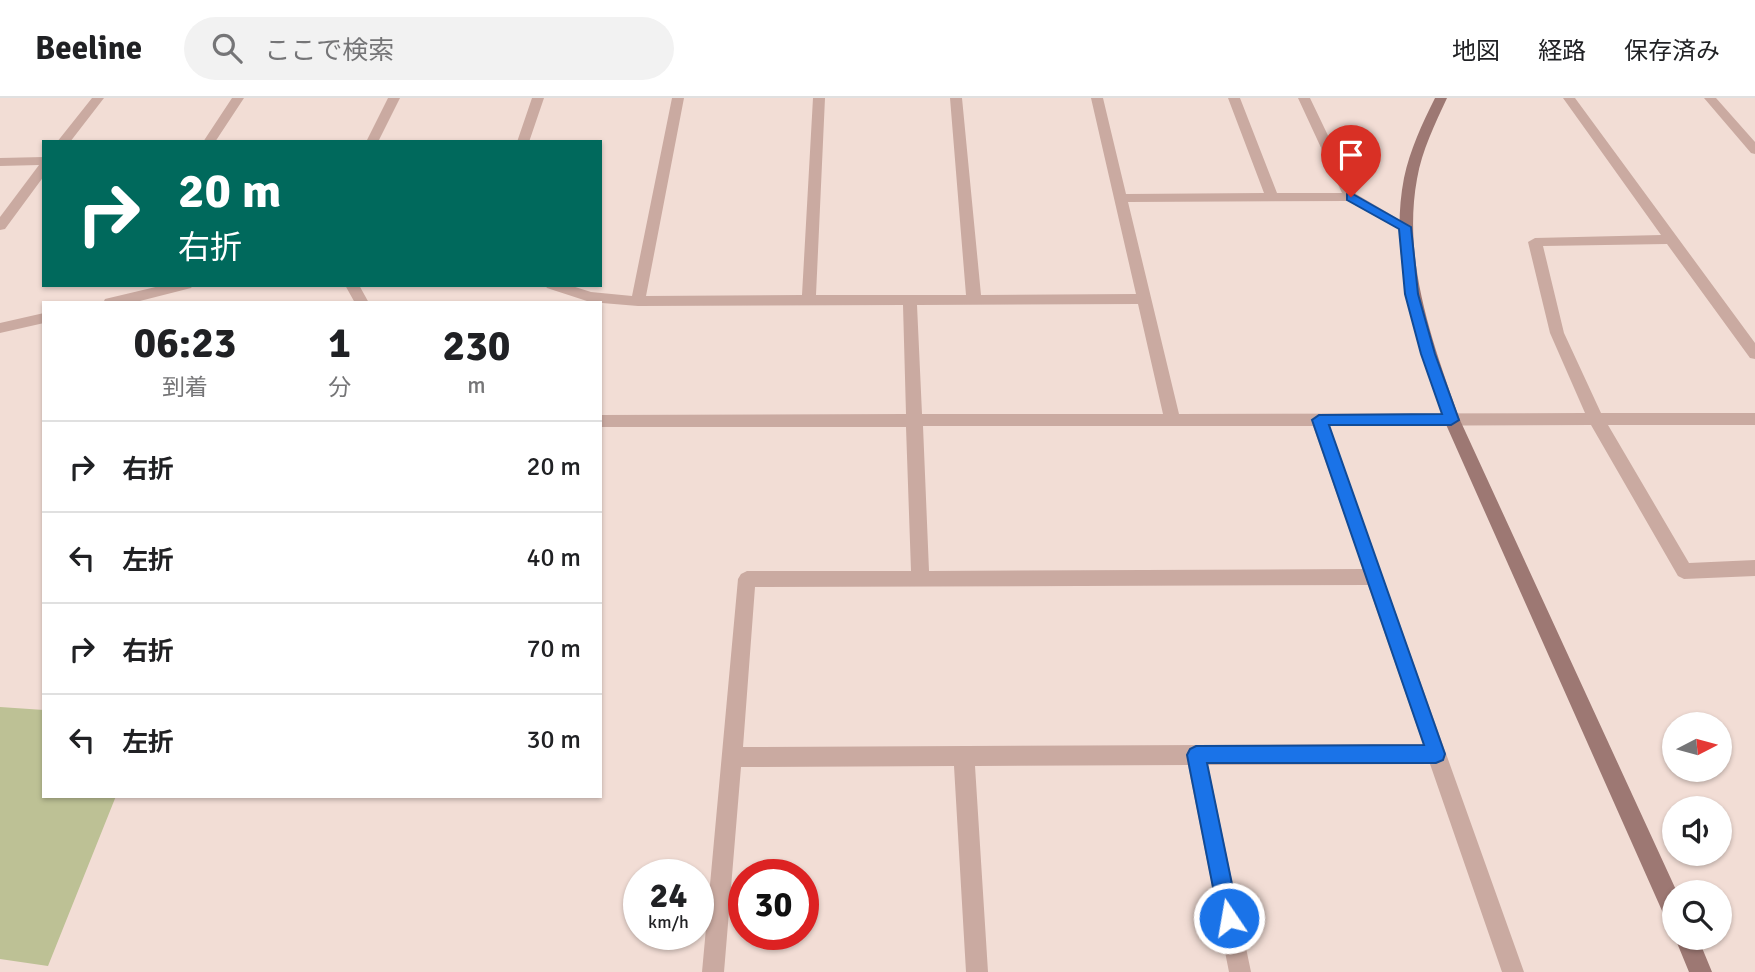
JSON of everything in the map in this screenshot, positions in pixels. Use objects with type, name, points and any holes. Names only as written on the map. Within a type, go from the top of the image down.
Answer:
[{"type":"street","points":[[65,140],[98,98]]},
{"type":"street","points":[[210,140],[238,98]]},
{"type":"street","points":[[373,140],[394,98]]},
{"type":"street","points":[[524,140],[538,98]]},
{"type":"street","points":[[638,301],[678,98]]},
{"type":"street","points":[[809,300],[819,98]]},
{"type":"street","points":[[956,98],[974,299]]},
{"type":"street","points":[[1097,98],[1173,421]]},
{"type":"street","points":[[1234,98],[1272,197]]},
{"type":"street","points":[[1304,98],[1351,197]]},
{"type":"street","points":[[1441,98],[1422,133],[1411,177],[1405,227],[1412,294],[1428,354],[1451,420],[1662,885]]},
{"type":"street","points":[[1569,98],[1755,354]]},
{"type":"street","points":[[1710,98],[1755,150]]},
{"type":"street","points":[[0,162],[42,164]]},
{"type":"street","points":[[0,226],[42,167]]},
{"type":"street","points":[[1120,198],[1351,197],[1405,227]]},
{"type":"street","points":[[1672,239],[1535,242],[1557,333],[1596,419],[1684,571],[1755,568]]},
{"type":"street","points":[[116,301],[151,289],[168,287]]},
{"type":"street","points":[[558,287],[590,297],[638,301],[1144,299]]},
{"type":"street","points":[[910,300],[920,578]]},
{"type":"street","points":[[0,328],[42,318]]},
{"type":"street","points":[[602,421],[1755,419]]},
{"type":"street","points":[[1319,420],[1513,972]]},
{"type":"street","points":[[713,972],[747,579],[1374,577]]},
{"type":"street","points":[[732,757],[1436,754]]},
{"type":"street","points":[[1196,755],[1240,972]]},
{"type":"street","points":[[964,756],[977,972]]},
{"type":"street","points":[[1691,950],[1701,972]]},
{"type":"green space","points":[[0,707],[42,710],[42,798],[115,798],[48,966],[0,959]]},
{"type":"route","points":[[1229,918],[1196,755],[1436,754],[1319,420],[1451,420],[1428,354],[1412,294],[1405,227],[1351,197]]}]
